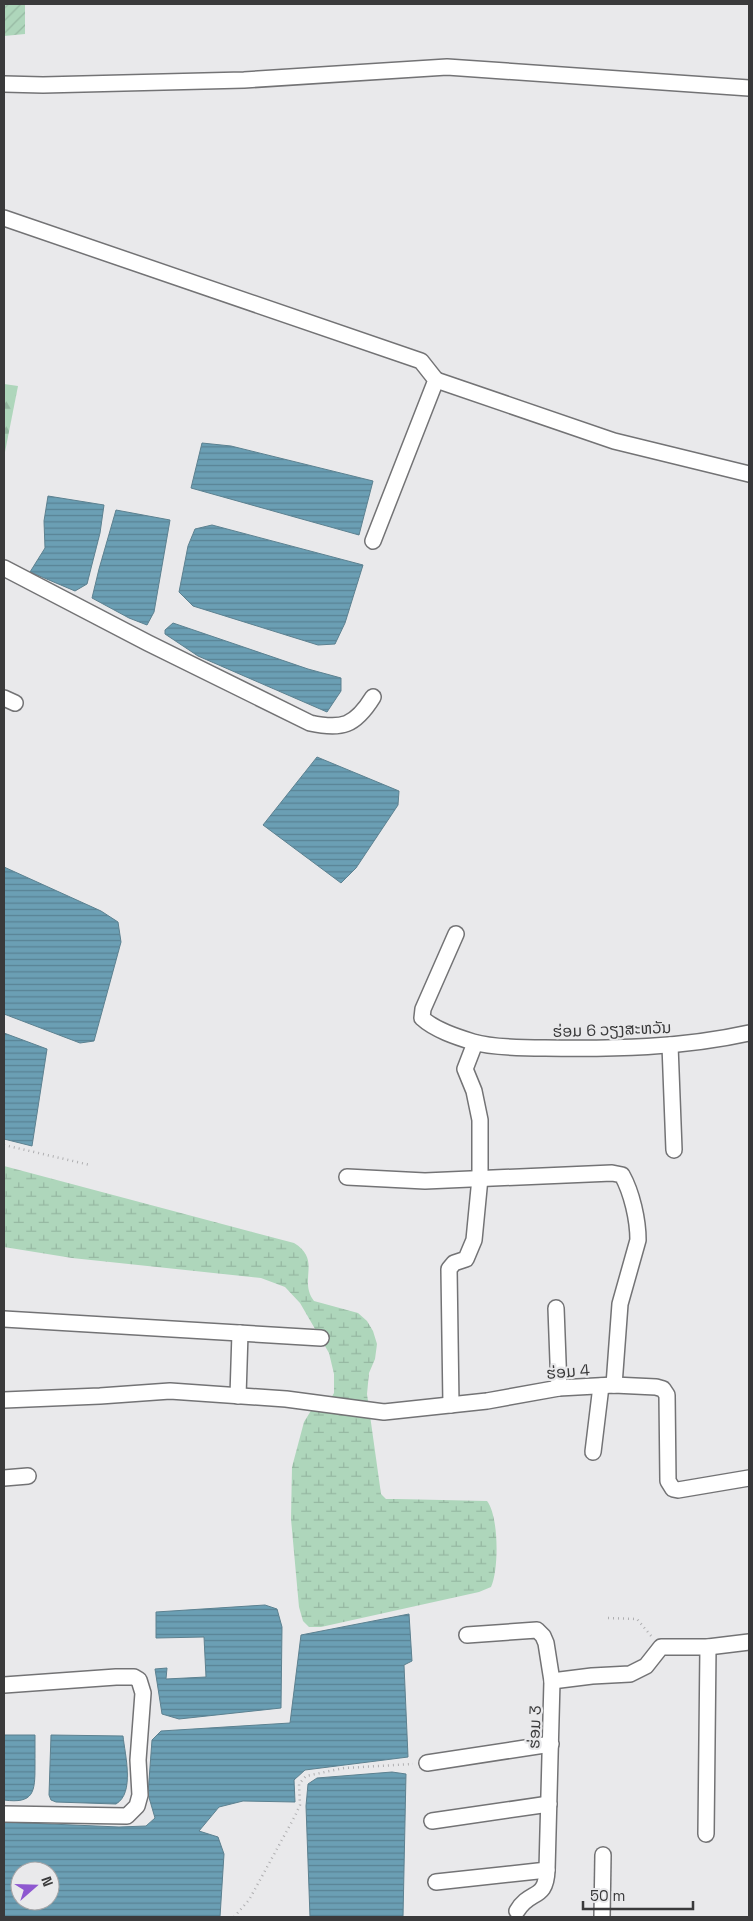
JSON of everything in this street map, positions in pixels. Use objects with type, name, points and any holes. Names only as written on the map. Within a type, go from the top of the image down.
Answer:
[{"type":"street","points":[[4,84],[43,85],[244,80],[447,67],[749,88]]},
{"type":"street","points":[[4,218],[421,361],[436,380],[614,441],[749,474]]},
{"type":"street","points":[[373,541],[436,380]]},
{"type":"street","points":[[4,568],[148,643],[310,723],[330,728],[347,724],[365,710],[373,697]]},
{"type":"street","name":"ຮ່ອມ 6 ວຽງສະຫວັນ","points":[[456,934],[423,1009],[422,1018],[428,1024],[475,1043],[526,1048],[670,1046],[719,1040],[749,1033]]},
{"type":"street","points":[[451,1405],[449,1269],[454,1263],[466,1258],[474,1240],[480,1178],[480,1120],[474,1092],[465,1069],[475,1043]]},
{"type":"street","points":[[670,1046],[674,1150]]},
{"type":"street","points":[[347,1177],[425,1181],[612,1173],[622,1175],[627,1184],[638,1230],[638,1240],[620,1304],[607,1386],[593,1452]]},
{"type":"street","points":[[556,1308],[559,1388]]},
{"type":"street","points":[[4,1319],[321,1338]]},
{"type":"street","points":[[238,1396],[240,1333]]},
{"type":"street","name":"ຮ່ອມ 4","points":[[4,1400],[170,1391],[286,1399],[384,1412],[451,1405],[559,1388],[607,1386],[656,1387],[663,1389],[667,1395],[668,1481],[673,1489],[678,1490],[749,1478]]},
{"type":"street","points":[[4,1478],[28,1476]]},
{"type":"street","name":"ຮ່ອມ 3","points":[[467,1635],[537,1630],[543,1636],[546,1643],[552,1681],[547,1882],[541,1892],[523,1902],[517,1912]]},
{"type":"street","points":[[552,1681],[630,1674],[646,1666],[661,1647],[708,1647],[749,1642]]},
{"type":"street","points":[[706,1834],[708,1647]]},
{"type":"street","points":[[4,1685],[116,1676],[134,1677],[139,1680],[143,1693],[138,1760],[140,1795],[137,1806],[127,1816],[4,1814]]},
{"type":"street","points":[[427,1763],[551,1744]]},
{"type":"street","points":[[432,1821],[549,1804]]},
{"type":"street","points":[[602,1917],[603,1855]]},
{"type":"street","points":[[436,1882],[547,1870]]},
{"type":"path","points":[[4,1145],[90,1165]]},
{"type":"path","points":[[608,1618],[637,1619],[661,1647]]},
{"type":"path","points":[[234,1917],[249,1900],[295,1816],[300,1805],[299,1784],[306,1776],[344,1768],[427,1763]]},
{"type":"green space","points":[[4,4],[25,4],[25,34],[4,36]]},
{"type":"green space","points":[[4,384],[18,386],[4,457]]},
{"type":"green space","points":[[4,1166],[294,1243],[307,1256],[308,1285],[314,1301],[358,1313],[367,1321],[373,1331],[377,1344],[375,1359],[369,1373],[367,1394],[381,1494],[386,1499],[487,1501],[491,1508],[496,1530],[495,1568],[491,1587],[479,1592],[321,1627],[309,1627],[303,1621],[299,1607],[291,1519],[292,1467],[304,1422],[312,1409],[330,1400],[334,1393],[334,1374],[329,1353],[300,1303],[285,1287],[261,1278],[72,1258],[4,1247]]},
{"type":"water","points":[[202,443],[231,446],[373,481],[359,535],[191,488]]},
{"type":"water","points":[[48,496],[104,505],[100,533],[87,584],[75,591],[30,572],[45,548],[44,521]]},
{"type":"water","points":[[116,510],[170,520],[154,612],[147,625],[129,618],[92,598]]},
{"type":"water","points":[[212,525],[363,565],[345,623],[335,644],[318,645],[193,606],[179,592],[188,546],[195,529]]},
{"type":"water","points":[[173,623],[308,669],[341,678],[341,691],[327,712],[198,656],[165,634],[165,630]]},
{"type":"water","points":[[317,757],[399,791],[398,805],[356,868],[341,883],[263,825]]},
{"type":"water","points":[[4,867],[101,911],[118,922],[121,942],[94,1041],[80,1043],[4,1014]]},
{"type":"water","points":[[4,1033],[47,1049],[32,1146],[4,1139]]},
{"type":"water","points":[[265,1605],[277,1609],[282,1627],[281,1708],[179,1719],[162,1714],[155,1669],[167,1668],[166,1679],[206,1677],[204,1637],[156,1638],[156,1612]]},
{"type":"water","points":[[409,1614],[412,1661],[404,1665],[408,1757],[305,1770],[294,1780],[295,1802],[243,1801],[219,1807],[199,1831],[218,1837],[224,1854],[220,1917],[4,1917],[4,1822],[119,1827],[146,1826],[155,1818],[148,1794],[152,1740],[161,1731],[290,1723],[301,1635]]},
{"type":"water","points":[[4,1735],[35,1735],[33,1789],[27,1798],[22,1800],[4,1800]]},
{"type":"water","points":[[51,1735],[123,1736],[127,1763],[127,1783],[122,1799],[116,1804],[56,1802],[51,1800],[49,1795]]},
{"type":"water","points":[[392,1772],[406,1774],[403,1917],[310,1917],[306,1806],[308,1784],[317,1778]]}]
